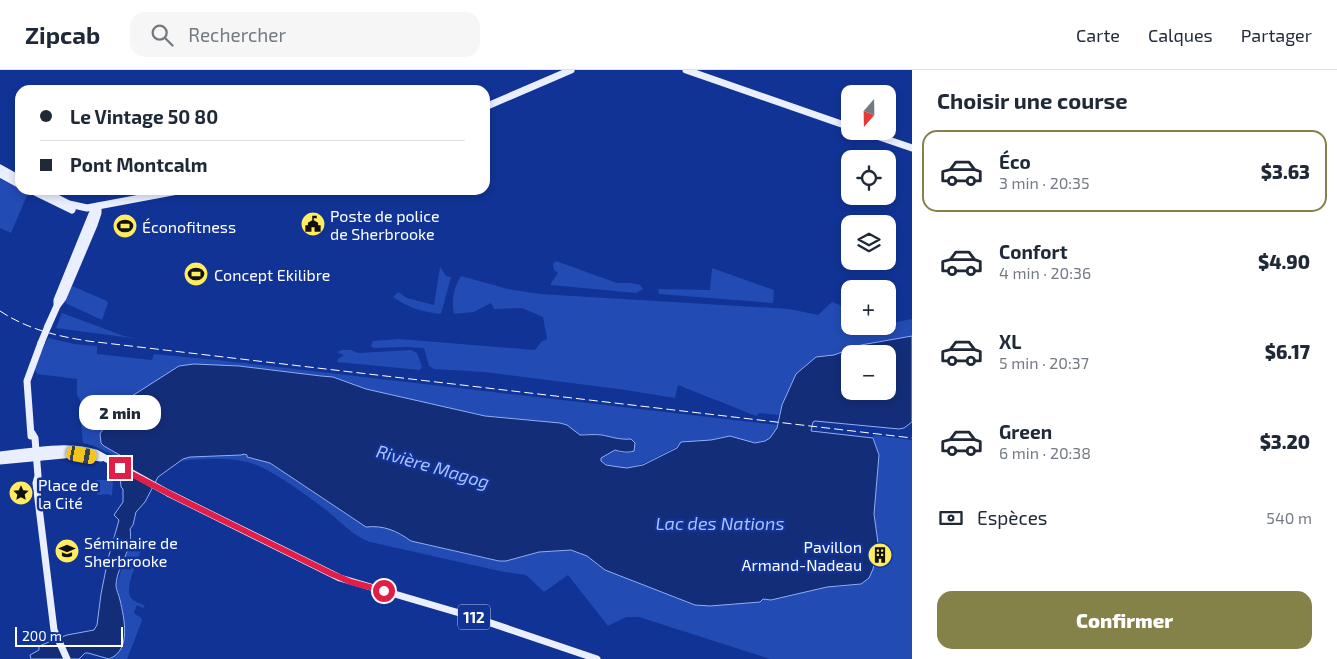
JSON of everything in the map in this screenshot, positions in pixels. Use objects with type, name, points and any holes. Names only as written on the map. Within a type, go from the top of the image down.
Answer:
[{"type":"main road","points":[[490,106],[571,70]]},
{"type":"main road","points":[[686,70],[841,124]]},
{"type":"main road","points":[[888,140],[912,148]]},
{"type":"main road","points":[[0,168],[15,176]]},
{"type":"main road","points":[[0,174],[15,182]]},
{"type":"main road","points":[[40,195],[79,212],[98,206]]},
{"type":"main road","points":[[52,195],[74,206],[87,208],[156,195]]},
{"type":"main road","points":[[67,659],[54,630],[49,596],[36,483],[33,476],[34,454],[27,381],[48,326],[57,306],[61,302],[98,213],[98,206]]},
{"type":"main road","name":"112","points":[[0,461],[76,448],[96,453],[158,488],[348,581],[467,615],[597,659]]},
{"type":"main road","name":"112","points":[[0,455],[34,454]]},
{"type":"shaded area","points":[[0,179],[15,186],[15,195],[27,195],[11,233],[0,228]]},
{"type":"shaded area","points":[[556,261],[617,283],[640,285],[643,289],[636,293],[551,285],[558,273],[554,270],[553,264]]},
{"type":"shaded area","points":[[440,267],[446,276],[451,277],[441,314],[416,309],[393,297],[398,292],[407,298],[434,305]]},
{"type":"shaded area","points":[[712,268],[774,290],[773,303],[659,294],[658,289],[710,290]]},
{"type":"shaded area","points":[[461,276],[508,289],[540,294],[789,309],[818,315],[832,302],[841,306],[841,335],[896,335],[896,322],[912,319],[912,336],[861,345],[841,345],[841,352],[816,357],[782,405],[779,415],[759,413],[756,416],[678,385],[675,398],[484,372],[434,369],[429,366],[424,348],[373,348],[371,346],[373,341],[399,339],[535,350],[541,342],[547,339],[543,317],[522,308],[494,309],[491,303],[474,312],[454,314],[454,294]]},
{"type":"shaded area","points":[[72,286],[107,301],[102,320],[65,303]]},
{"type":"shaded area","points":[[62,313],[124,336],[139,339],[56,328]]},
{"type":"shaded area","points":[[48,338],[74,344],[97,346],[97,354],[152,360],[154,354],[217,360],[778,425],[772,436],[763,441],[746,442],[727,437],[695,441],[683,444],[637,466],[613,467],[601,461],[601,458],[615,450],[621,453],[632,452],[635,447],[631,440],[612,439],[604,435],[580,435],[567,425],[560,423],[485,416],[366,389],[333,377],[239,366],[186,365],[132,396],[104,425],[100,434],[101,443],[125,457],[124,460],[83,443],[80,416],[82,404],[77,395],[77,379],[37,374],[34,368]]},
{"type":"shaded area","points":[[351,350],[358,353],[411,350],[417,353],[422,367],[420,370],[337,362],[344,355],[337,352]]},
{"type":"shaded area","points":[[873,435],[912,440],[912,659],[770,659],[639,617],[626,617],[608,626],[568,575],[544,592],[526,575],[504,572],[370,542],[353,532],[299,490],[265,469],[239,460],[206,459],[181,461],[190,457],[245,454],[247,457],[270,463],[363,525],[385,527],[405,535],[408,539],[426,545],[499,561],[539,552],[571,550],[587,556],[605,570],[695,605],[760,601],[766,598],[771,600],[827,587],[847,586],[871,574],[878,543],[874,514],[879,455]]},
{"type":"shaded area","points":[[95,480],[111,480],[113,482],[112,496],[108,494],[98,495],[96,493]]},
{"type":"shaded area","points":[[131,540],[141,550],[130,581],[129,593],[132,599],[145,606],[143,608],[137,605],[134,613],[142,621],[127,659],[109,659],[113,658],[125,638],[120,599],[116,586]]},
{"type":"water","name":"Lac des Nations","points":[[912,336],[912,422],[899,429],[815,421],[811,431],[873,438],[879,455],[874,514],[878,543],[873,569],[869,578],[861,584],[827,587],[771,600],[763,599],[760,602],[710,606],[695,605],[605,570],[587,556],[571,550],[539,552],[506,561],[499,561],[411,541],[390,529],[366,527],[270,463],[247,457],[244,454],[190,457],[183,459],[158,477],[145,502],[136,512],[130,529],[130,543],[119,571],[116,585],[125,633],[121,649],[109,659],[85,653],[79,659],[31,659],[30,655],[39,650],[39,646],[67,635],[94,630],[97,625],[108,559],[119,520],[114,515],[123,502],[120,473],[125,458],[104,446],[101,443],[100,434],[109,420],[132,396],[179,366],[194,364],[239,366],[333,377],[366,389],[485,416],[560,423],[567,425],[580,435],[631,439],[635,443],[634,451],[624,452],[615,450],[601,458],[601,461],[606,465],[627,468],[643,465],[677,448],[681,442],[711,440],[730,436],[755,443],[765,441],[770,438],[777,428],[782,405],[796,374],[816,357],[841,352],[841,400],[896,400],[896,345],[861,345]]},
{"type":"railway","points":[[0,311],[21,323],[42,331],[88,341],[912,438]]},
{"type":"place","name":"Poste de police de Sherbrooke","points":[[313,224]]},
{"type":"place","name":"Éconofitness","points":[[125,226]]},
{"type":"place","name":"Concept Ekilibre","points":[[196,274]]},
{"type":"place","name":"Place de la Cité","points":[[21,493]]},
{"type":"place","name":"Séminaire de Sherbrooke","points":[[67,551]]},
{"type":"place","name":"Pavillon Armand-Nadeau","points":[[880,555]]},
{"type":"route","points":[[120,468],[332,574],[351,582],[384,591]]},
{"type":"water label","name":"Rivière Magog","points":[[433,466]]}]
